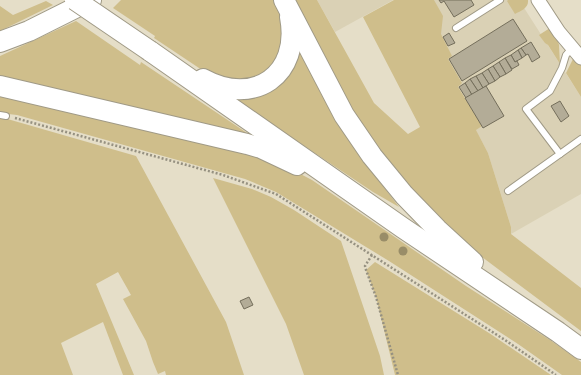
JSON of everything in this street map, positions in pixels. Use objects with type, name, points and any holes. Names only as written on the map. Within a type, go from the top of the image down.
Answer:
[{"type":"main road","points":[[75,0],[403,228],[558,332]]},
{"type":"main road","points":[[0,42],[29,31],[91,0]]},
{"type":"main road","points":[[150,51],[207,82],[221,87],[239,89],[258,86],[274,77],[287,61],[292,33],[287,4]]},
{"type":"main road","points":[[287,4],[344,115],[376,162],[404,195],[436,229],[471,261],[581,350]]},
{"type":"main road","points":[[0,86],[261,148],[301,167],[403,228]]},
{"type":"street","points":[[538,0],[559,32],[581,58]]},
{"type":"lane","points":[[456,28],[500,0]]},
{"type":"lane","points":[[560,154],[526,109],[550,91],[562,68],[566,55],[572,48]]},
{"type":"lane","points":[[508,191],[581,139]]},
{"type":"path","points":[[3,116],[223,175],[276,194],[505,340],[556,375]]},
{"type":"path","points":[[372,255],[365,266],[376,297],[398,375]]},
{"type":"shaded area","points":[[121,0],[273,0],[283,19],[283,52],[264,75],[232,82],[205,72],[154,38],[155,36],[113,8]]},
{"type":"shaded area","points":[[294,0],[317,0],[374,103],[408,134],[420,127],[363,17],[394,0],[434,0],[443,16],[441,34],[452,56],[448,59],[462,83],[458,87],[482,126],[476,130],[488,153],[511,227],[511,234],[581,288],[581,331],[466,245],[384,160],[345,101]]},
{"type":"shaded area","points":[[317,0],[393,0],[335,32]]},
{"type":"shaded area","points":[[407,0],[519,0],[581,97],[581,194],[511,234],[511,227],[488,153]]},
{"type":"shaded area","points":[[528,0],[528,3],[524,9],[515,14],[507,1]]},
{"type":"shaded area","points":[[46,1],[53,5],[0,31],[0,6],[13,15]]},
{"type":"shaded area","points":[[76,21],[140,65],[141,62],[253,137],[0,80],[0,56]]},
{"type":"shaded area","points":[[550,28],[555,32],[559,45],[560,64],[548,45],[539,35]]},
{"type":"shaded area","points":[[300,52],[323,96],[356,151],[399,207],[373,192],[232,96]]},
{"type":"shaded area","points":[[575,55],[581,63],[581,97],[566,73]]},
{"type":"shaded area","points":[[0,92],[219,142],[287,167],[312,180],[466,286],[553,342],[581,362],[581,375],[562,375],[518,344],[389,261],[276,192],[245,179],[17,115],[0,113]]},
{"type":"shaded area","points":[[4,118],[136,156],[226,322],[244,375],[166,375],[165,371],[158,374],[146,341],[123,299],[131,295],[118,272],[96,284],[134,375],[123,375],[103,322],[61,343],[73,375],[0,375],[0,119]]},
{"type":"shaded area","points":[[213,178],[252,189],[271,197],[294,210],[341,241],[380,356],[384,375],[304,375],[286,324]]},
{"type":"shaded area","points":[[375,262],[489,333],[551,375],[395,375],[376,297],[366,270]]},
{"type":"building","points":[[439,0],[471,0],[474,5],[454,17],[444,1],[441,3]]},
{"type":"building","points":[[513,19],[527,41],[462,81],[449,59]]},
{"type":"building","points":[[449,33],[455,43],[448,46],[443,37]]},
{"type":"building","points":[[531,42],[540,57],[532,62],[528,54],[526,55],[521,48]]},
{"type":"building","points":[[521,48],[526,55],[522,58],[518,50]]},
{"type":"building","points":[[518,50],[522,58],[515,62],[511,55]]},
{"type":"building","points":[[511,55],[515,62],[517,61],[519,65],[512,69],[505,58]]},
{"type":"building","points":[[505,58],[512,70],[506,74],[499,62]]},
{"type":"building","points":[[499,62],[506,74],[500,77],[493,66]]},
{"type":"building","points":[[493,66],[500,77],[495,81],[488,69]]},
{"type":"building","points":[[488,69],[495,81],[489,84],[482,73]]},
{"type":"building","points":[[482,73],[489,84],[483,88],[476,76]]},
{"type":"building","points":[[476,76],[483,88],[478,91],[470,79]]},
{"type":"building","points":[[470,79],[478,91],[472,95],[465,83]]},
{"type":"building","points":[[465,83],[472,95],[466,98],[459,87]]},
{"type":"building","points":[[486,86],[504,116],[483,128],[465,98]]},
{"type":"building","points":[[560,101],[569,116],[561,122],[551,106]]},
{"type":"building","points":[[249,297],[253,305],[244,309],[240,301]]}]
